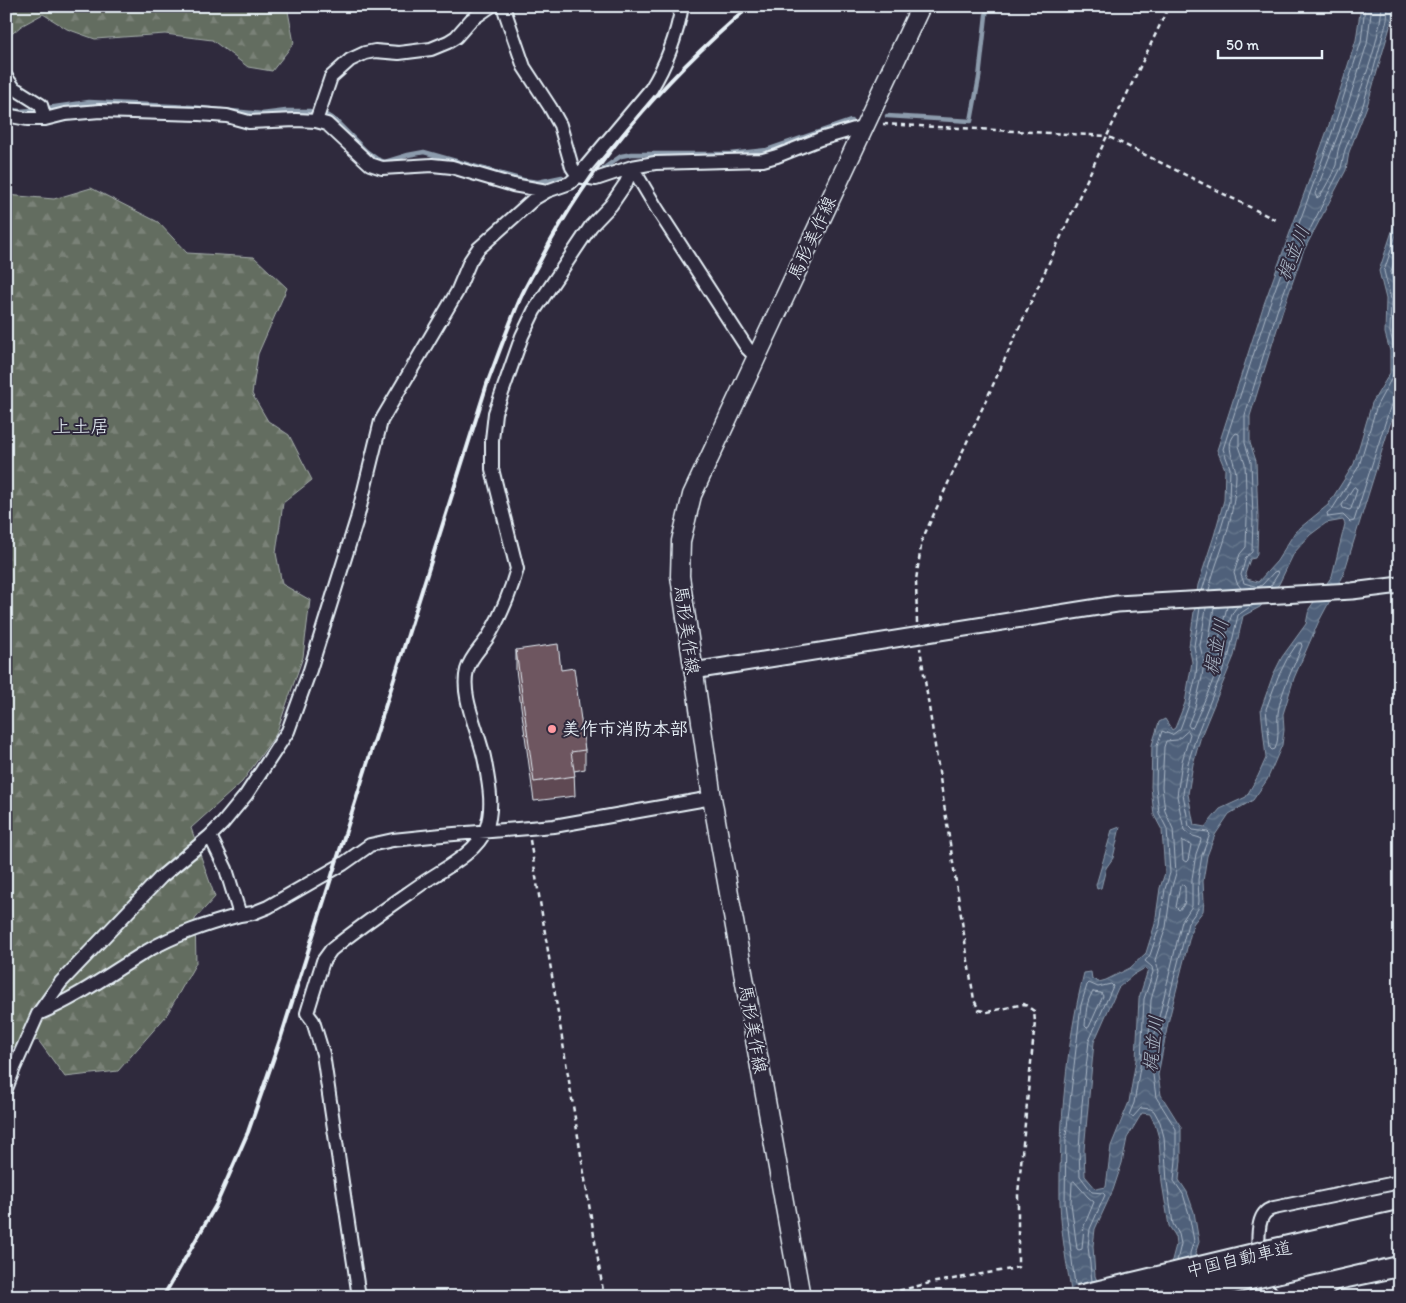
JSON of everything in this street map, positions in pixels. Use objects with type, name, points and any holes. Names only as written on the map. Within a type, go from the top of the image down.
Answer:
[{"type":"highway","name":"中国自動車道","points":[[1170,1297],[1400,1222]]},
{"type":"highway","name":"中国自動車道","points":[[1079,1297],[1273,1262],[1400,1242]]},
{"type":"main road","name":"馬形美作線","points":[[801,1297],[712,798],[680,576],[681,541],[692,495],[921,6]]},
{"type":"street","points":[[316,121],[331,77],[350,60],[365,53],[376,51],[399,53],[440,46],[456,37],[470,20],[491,6]]},
{"type":"street","points":[[503,6],[524,68],[554,113],[560,126],[572,167],[578,176],[596,179],[632,167],[655,163],[763,160],[820,139],[865,126]]},
{"type":"street","points":[[6,1089],[38,1014],[61,982],[161,877],[223,823],[246,795],[288,731],[310,670],[357,519],[381,421],[457,292],[470,261],[478,249],[535,198],[547,191],[570,183],[578,176],[655,83],[666,61],[682,6]]},
{"type":"street","points":[[6,77],[14,88],[41,105],[45,118]]},
{"type":"street","points":[[6,115],[27,119],[100,111],[227,116],[249,122],[316,121],[327,124],[370,164],[382,168],[432,165],[452,167],[513,185],[547,191]]},
{"type":"street","points":[[632,167],[657,210],[747,348],[756,357]]},
{"type":"street","points":[[359,1297],[323,1054],[313,1021],[307,1013],[323,962],[331,950],[420,884],[458,860],[471,849],[485,831],[489,816],[490,790],[479,734],[466,696],[466,670],[471,658],[484,644],[492,631],[513,581],[516,568],[492,468],[492,440],[495,413],[522,336],[534,311],[591,226],[611,205],[626,183],[632,167]]},
{"type":"street","points":[[693,671],[1117,604],[1399,588]]},
{"type":"street","points":[[38,1014],[59,1006],[149,950],[207,924],[253,913],[268,907],[343,864],[370,845],[393,840],[528,829],[712,798]]},
{"type":"street","points":[[210,836],[226,869],[240,915]]},
{"type":"street","points":[[1275,1297],[1267,1288],[1261,1268],[1258,1235],[1264,1213],[1274,1208],[1400,1182]]},
{"type":"street","points":[[1338,1297],[1400,1284]]},
{"type":"path","points":[[873,1297],[930,1283],[1018,1267],[1018,1194],[1036,1022],[1034,1010],[1024,1004],[987,1012],[979,1010],[974,1000],[918,635],[916,580],[922,540],[1107,136],[1169,6]]},
{"type":"path","points":[[865,126],[884,124],[1107,136],[1278,221]]},
{"type":"path","points":[[528,829],[604,1297]]},
{"type":"green space","points":[[6,6],[287,6],[294,43],[272,71],[248,67],[212,40],[165,34],[95,39],[67,29],[43,14],[21,26],[6,39]]},
{"type":"green space","points":[[91,188],[158,222],[187,253],[254,257],[287,288],[258,354],[252,394],[268,421],[289,435],[312,480],[283,503],[276,553],[282,584],[310,600],[303,657],[276,734],[242,782],[191,828],[215,897],[195,919],[196,963],[166,1016],[118,1071],[65,1077],[38,1040],[6,1049],[6,195],[54,199]]},
{"type":"water","name":"梶並川","points":[[1361,6],[1393,6],[1392,20],[1367,106],[1349,152],[1346,170],[1303,252],[1250,416],[1250,443],[1256,461],[1258,518],[1257,553],[1255,558],[1250,559],[1245,574],[1247,579],[1258,582],[1277,561],[1295,532],[1328,505],[1354,464],[1372,403],[1390,373],[1390,351],[1385,333],[1386,299],[1379,271],[1400,207],[1400,390],[1343,576],[1318,623],[1294,678],[1283,714],[1284,730],[1282,745],[1267,780],[1253,800],[1229,814],[1215,835],[1207,856],[1203,881],[1203,911],[1193,924],[1168,1023],[1158,1075],[1161,1095],[1181,1127],[1179,1180],[1187,1192],[1194,1212],[1199,1242],[1195,1254],[1209,1297],[1182,1297],[1172,1260],[1176,1245],[1175,1235],[1169,1226],[1162,1183],[1159,1138],[1150,1114],[1142,1113],[1127,1138],[1122,1163],[1113,1190],[1095,1229],[1093,1246],[1095,1276],[1104,1297],[1072,1297],[1064,1250],[1060,1202],[1062,1116],[1068,1057],[1084,973],[1091,972],[1092,979],[1099,982],[1130,968],[1146,953],[1155,924],[1160,888],[1165,873],[1162,830],[1154,815],[1151,787],[1152,745],[1159,722],[1165,719],[1172,730],[1175,728],[1185,703],[1192,662],[1189,646],[1198,585],[1224,500],[1225,469],[1217,450],[1264,304],[1328,128],[1356,40]],"holes":[[[1343,520],[1345,524],[1332,576],[1309,609],[1306,624],[1282,657],[1273,675],[1261,709],[1266,758],[1258,776],[1246,797],[1220,809],[1205,827],[1194,825],[1188,794],[1193,764],[1201,736],[1234,656],[1243,616],[1260,607],[1279,584],[1294,553],[1310,535],[1326,523]],[[1145,968],[1148,970],[1139,998],[1136,1060],[1129,1102],[1111,1146],[1106,1187],[1096,1189],[1085,1176],[1084,1150],[1094,1042],[1118,988],[1133,975]]]},
{"type":"water","points":[[1120,827],[1113,858],[1106,868],[1101,888],[1097,889],[1096,885],[1112,830]]},
{"type":"building","name":"美作市消防本部","points":[[558,644],[561,670],[574,668],[585,750],[571,752],[575,776],[534,782],[516,650]]},
{"type":"waterway","points":[[887,116],[971,121],[979,78],[987,6]]},
{"type":"waterway","points":[[6,108],[19,111],[34,110],[89,102],[191,107],[262,114],[310,111]]},
{"type":"waterway","points":[[326,115],[336,121],[366,151],[385,162],[424,152],[523,180],[538,182],[562,177]]},
{"type":"waterway","points":[[604,168],[621,156],[632,154],[730,154],[767,150],[851,121]]},
{"type":"railway","points":[[163,1297],[216,1205],[248,1132],[281,1037],[487,384],[522,294],[561,223],[608,154],[633,122],[689,62],[750,6]]},
{"type":"place","name":"美作市消防本部","points":[[552,729]]},
{"type":"district","name":"上土居","points":[[81,426]]}]
